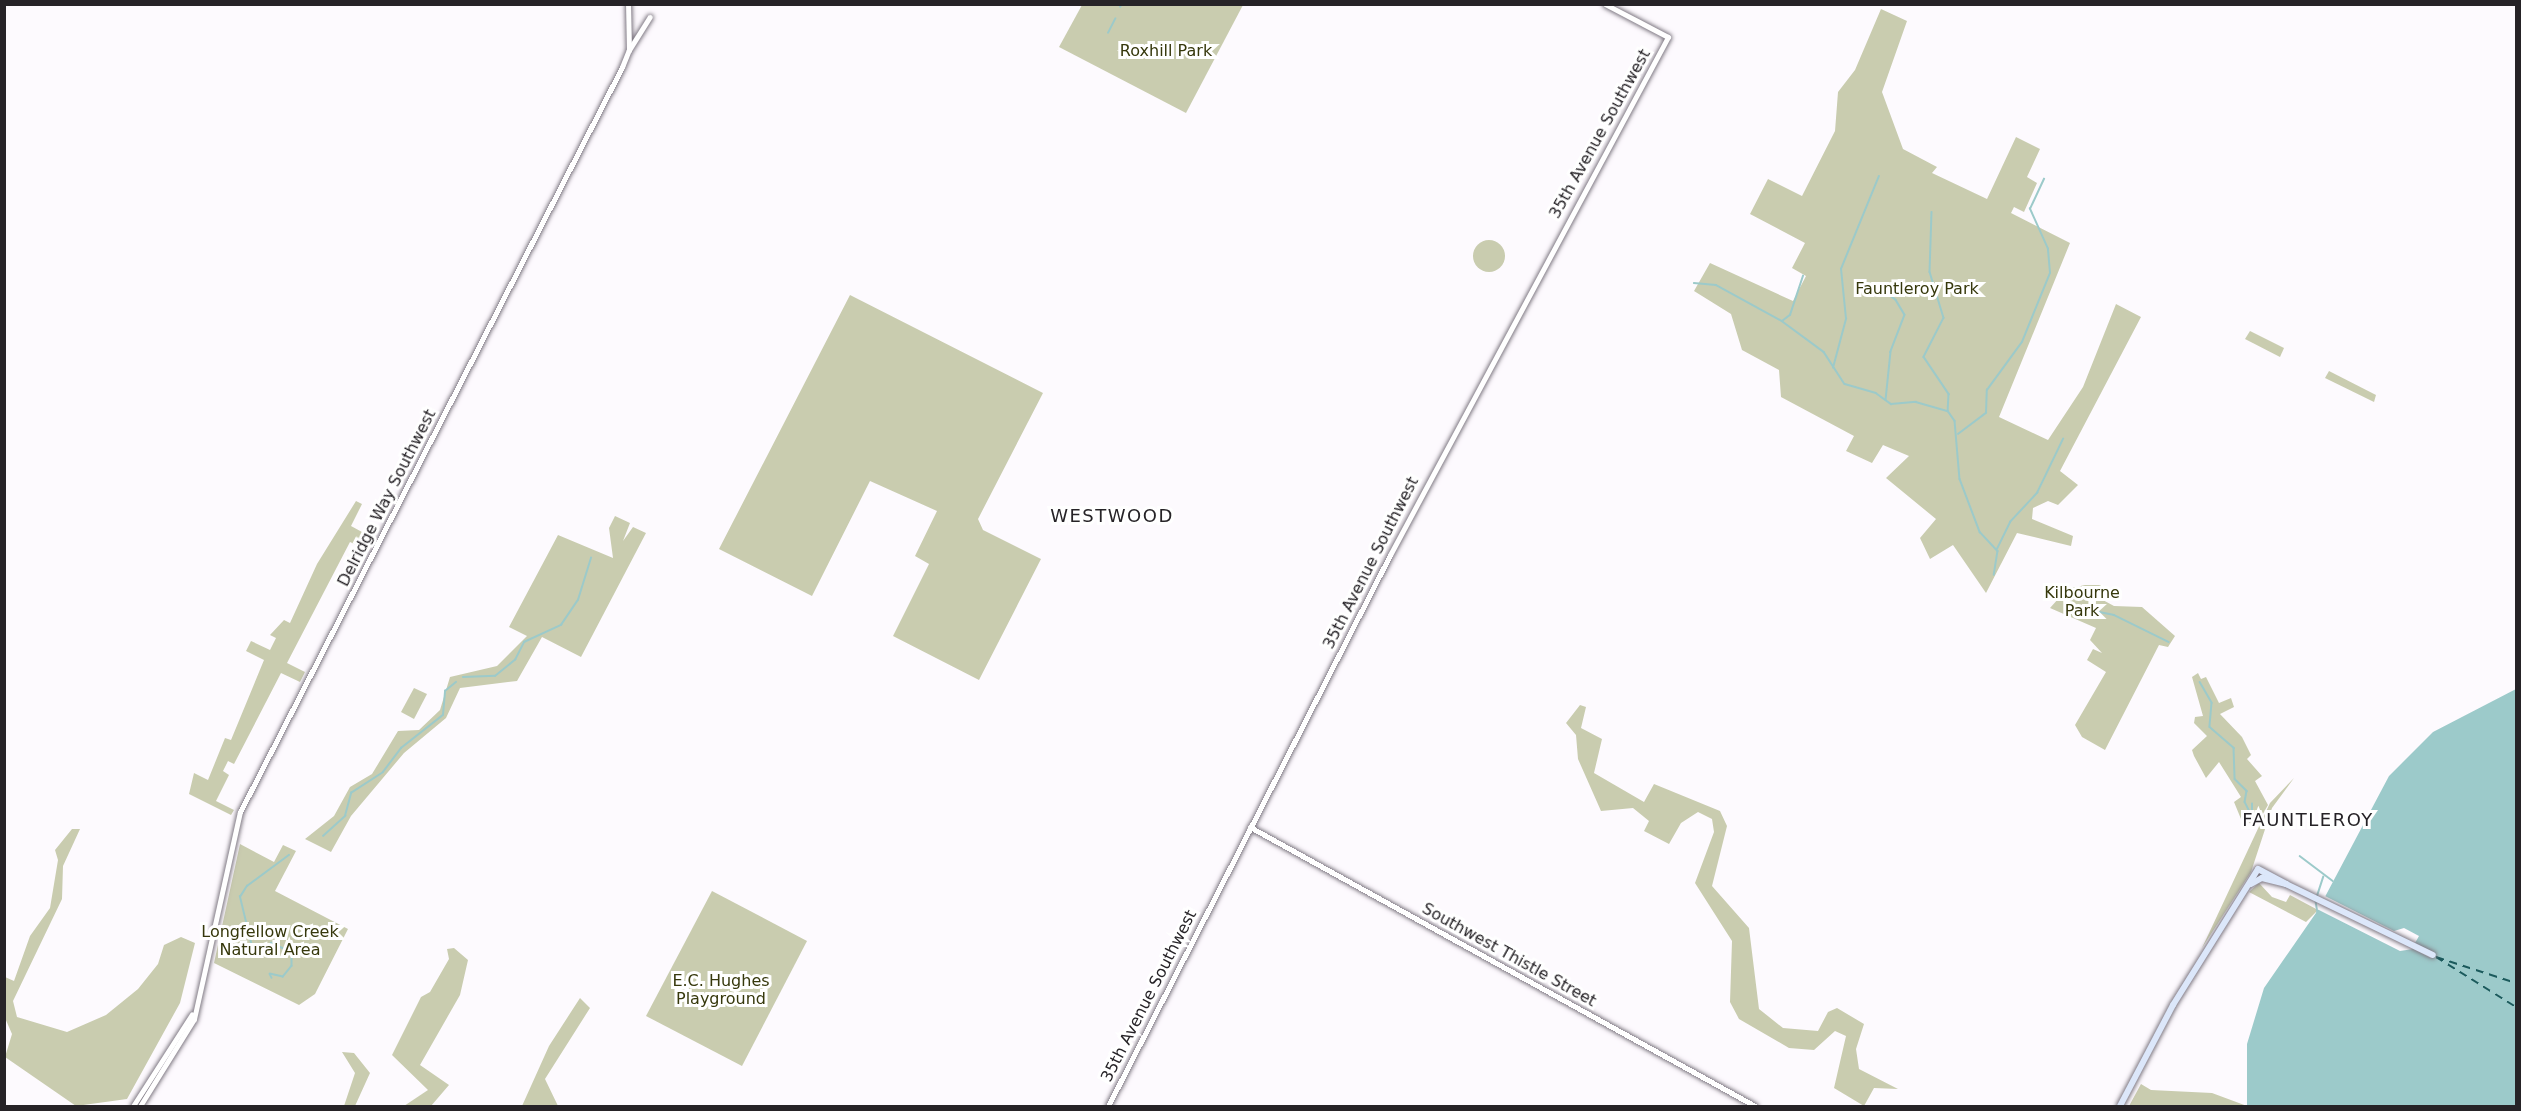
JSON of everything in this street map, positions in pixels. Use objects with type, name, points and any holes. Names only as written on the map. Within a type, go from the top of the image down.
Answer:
[{"type":"main road","name":"Delridge Way Southwest","points":[[140,1107],[178,1048],[192,1014],[240,812],[629,50],[628,4]]},
{"type":"main road","name":"35th Avenue Southwest","points":[[1108,1107],[1250,827],[1668,38],[1605,4]]},
{"type":"main road","points":[[629,50],[650,17]]},
{"type":"main road","name":"Southwest Thistle Street","points":[[1250,827],[1755,1107]]},
{"type":"main road","points":[[2120,1107],[2173,1005],[2258,869],[2433,955]]},
{"type":"main road","points":[[2250,885],[2262,878],[2289,885]]},
{"type":"main road","name":"Delridge Way Southwest","points":[[133,1107],[192,1014]]},
{"type":"main road","points":[[178,1036],[178,1048]]},
{"type":"green space","name":"Roxhill Park","points":[[1082,5],[1243,5],[1186,113],[1059,47]]},
{"type":"green space","name":"Fauntleroy Park","points":[[1881,9],[1907,21],[1882,92],[1903,149],[1937,167],[1932,173],[1987,199],[2016,137],[2040,149],[2027,177],[2037,183],[2024,212],[2014,207],[2011,213],[2070,243],[1999,417],[2048,440],[2083,387],[2116,304],[2141,317],[2060,471],[2078,485],[2058,505],[2048,501],[2033,508],[2032,519],[2073,536],[2071,546],[2017,533],[1986,593],[1953,545],[1930,559],[1920,538],[1936,519],[1886,478],[1909,456],[1883,445],[1872,463],[1846,451],[1854,436],[1781,397],[1779,370],[1742,350],[1731,314],[1694,291],[1710,263],[1793,301],[1806,276],[1792,268],[1805,243],[1750,214],[1768,179],[1802,196],[1835,131],[1838,92],[1855,70]]},
{"type":"green space","points":[[1489,240],[1500,245],[1505,256],[1500,267],[1489,272],[1478,267],[1473,256],[1478,245]]},
{"type":"green space","points":[[850,295],[1043,393],[978,519],[983,530],[1041,559],[979,680],[893,636],[929,564],[915,556],[937,511],[870,481],[812,596],[719,549]]},
{"type":"green space","points":[[2250,331],[2284,348],[2280,357],[2245,339]]},
{"type":"green space","points":[[2329,371],[2376,395],[2374,402],[2325,378]]},
{"type":"green space","points":[[356,501],[362,504],[351,526],[373,538],[367,550],[350,542],[287,663],[305,672],[300,682],[281,673],[234,764],[228,761],[223,771],[229,775],[216,801],[234,810],[231,815],[189,794],[194,773],[208,780],[225,738],[231,740],[264,660],[246,651],[251,641],[270,650],[276,638],[270,635],[284,620],[290,623],[317,564]]},
{"type":"green space","points":[[615,516],[630,523],[623,541],[633,527],[646,533],[581,657],[542,637],[517,681],[460,688],[446,718],[404,753],[351,816],[331,852],[305,839],[334,816],[350,787],[372,774],[398,731],[419,730],[440,710],[450,677],[497,666],[527,636],[509,627],[558,535],[613,558],[609,528]]},
{"type":"green space","name":"Kilbourne Park","points":[[2085,585],[2101,585],[2101,599],[2114,606],[2142,607],[2175,636],[2168,647],[2159,645],[2105,750],[2082,737],[2075,725],[2106,672],[2087,660],[2093,649],[2102,653],[2090,640],[2096,628],[2050,608],[2067,589]]},
{"type":"green space","points":[[2198,673],[2201,679],[2206,677],[2219,703],[2231,698],[2234,707],[2220,714],[2242,737],[2251,755],[2247,759],[2262,776],[2255,781],[2268,805],[2256,826],[2241,819],[2234,802],[2241,797],[2219,762],[2206,778],[2194,756],[2192,750],[2207,736],[2194,723],[2195,717],[2203,716],[2192,677]]},
{"type":"green space","points":[[414,688],[427,694],[414,719],[401,712]]},
{"type":"green space","points":[[1580,705],[1586,707],[1581,728],[1602,739],[1594,773],[1644,802],[1654,784],[1720,811],[1727,826],[1712,886],[1749,928],[1759,1009],[1783,1028],[1818,1031],[1828,1012],[1837,1008],[1864,1024],[1856,1049],[1859,1069],[1898,1089],[1874,1088],[1864,1106],[1834,1088],[1846,1036],[1835,1031],[1814,1050],[1789,1048],[1739,1019],[1730,1002],[1732,941],[1695,883],[1714,832],[1712,819],[1698,812],[1681,823],[1669,844],[1644,831],[1649,821],[1633,808],[1601,811],[1578,759],[1576,735],[1566,723]]},
{"type":"green space","points":[[2294,778],[2272,808],[2251,872],[2202,948],[2270,803]]},
{"type":"green space","points":[[72,829],[80,829],[63,866],[62,899],[13,1001],[17,1017],[67,1032],[106,1015],[138,989],[158,964],[164,945],[181,937],[195,943],[180,1003],[127,1099],[76,1106],[5,1057],[12,1034],[5,1018],[5,977],[14,981],[30,936],[50,908],[58,860],[55,850]]},
{"type":"green space","name":"Longfellow Creek Natural Area","points":[[240,844],[274,862],[283,845],[296,851],[275,891],[348,929],[315,994],[299,1005],[214,963]]},
{"type":"green space","points":[[2259,883],[2272,897],[2286,902],[2290,895],[2318,910],[2306,922],[2249,892]]},
{"type":"green space","name":"E.C. Hughes Playground","points":[[712,891],[807,941],[742,1066],[646,1016]]},
{"type":"green space","points":[[454,948],[468,960],[460,995],[420,1065],[449,1085],[431,1106],[404,1106],[428,1090],[392,1055],[421,997],[430,992],[449,959],[447,949]]},
{"type":"green space","points":[[580,998],[590,1008],[545,1079],[558,1106],[522,1106],[549,1046]]},
{"type":"green space","points":[[342,1052],[354,1053],[370,1073],[355,1106],[344,1106],[355,1073]]},
{"type":"green space","points":[[2141,1084],[2151,1090],[2212,1093],[2247,1106],[2129,1106]]},
{"type":"water","points":[[2516,689],[2516,1106],[2247,1106],[2247,1044],[2264,988],[2318,910],[2389,776],[2433,732]]},
{"type":"pier","points":[[2323,895],[2394,931],[2404,928],[2419,936],[2415,943],[2434,953],[2431,958],[2413,949],[2400,951],[2315,908]]},
{"type":"waterway","points":[[1108,33],[1115,19]]},
{"type":"waterway","points":[[1833,368],[1846,319],[1841,269],[1879,176]]},
{"type":"waterway","points":[[1958,434],[1986,413],[1987,390],[2022,342],[2050,273],[2048,249],[2030,209],[2044,179]]},
{"type":"waterway","points":[[1932,212],[1930,272],[1944,318],[1924,357],[1949,394],[1948,411]]},
{"type":"waterway","points":[[1782,321],[1790,315],[1803,276]]},
{"type":"waterway","points":[[1694,283],[1716,285],[1782,321],[1824,352],[1845,384],[1876,393],[1891,404],[1916,402],[1948,411],[1955,421],[1960,479],[1980,532],[1998,551],[1994,575]]},
{"type":"waterway","points":[[1875,284],[1896,300],[1905,315],[1891,352],[1886,400]]},
{"type":"waterway","points":[[1997,549],[2010,522],[2037,493],[2063,439]]},
{"type":"waterway","points":[[463,677],[495,676],[515,660],[524,642],[561,625],[578,600],[591,558]]},
{"type":"waterway","points":[[2065,605],[2114,615],[2169,642]]},
{"type":"waterway","points":[[323,836],[345,816],[351,793],[383,772],[401,748],[443,715],[445,691],[456,682]]},
{"type":"waterway","points":[[2200,682],[2212,703],[2210,727],[2234,748],[2235,779],[2247,791],[2245,802],[2252,816],[2252,804]]},
{"type":"waterway","points":[[254,955],[240,897],[247,886],[289,855]]},
{"type":"waterway","points":[[2300,856],[2333,881]]},
{"type":"waterway","points":[[2317,896],[2323,877]]},
{"type":"waterway","points":[[2316,901],[2318,913]]},
{"type":"waterway","points":[[260,957],[271,943],[292,952],[292,966],[283,977],[270,974],[272,978]]},
{"type":"ferry route","points":[[2436,957],[2516,1007]]},
{"type":"ferry route","points":[[2436,957],[2516,983]]},
{"type":"district","name":"WESTWOOD","points":[[1112,516]]},
{"type":"district","name":"FAUNTLEROY","points":[[2308,820]]}]
